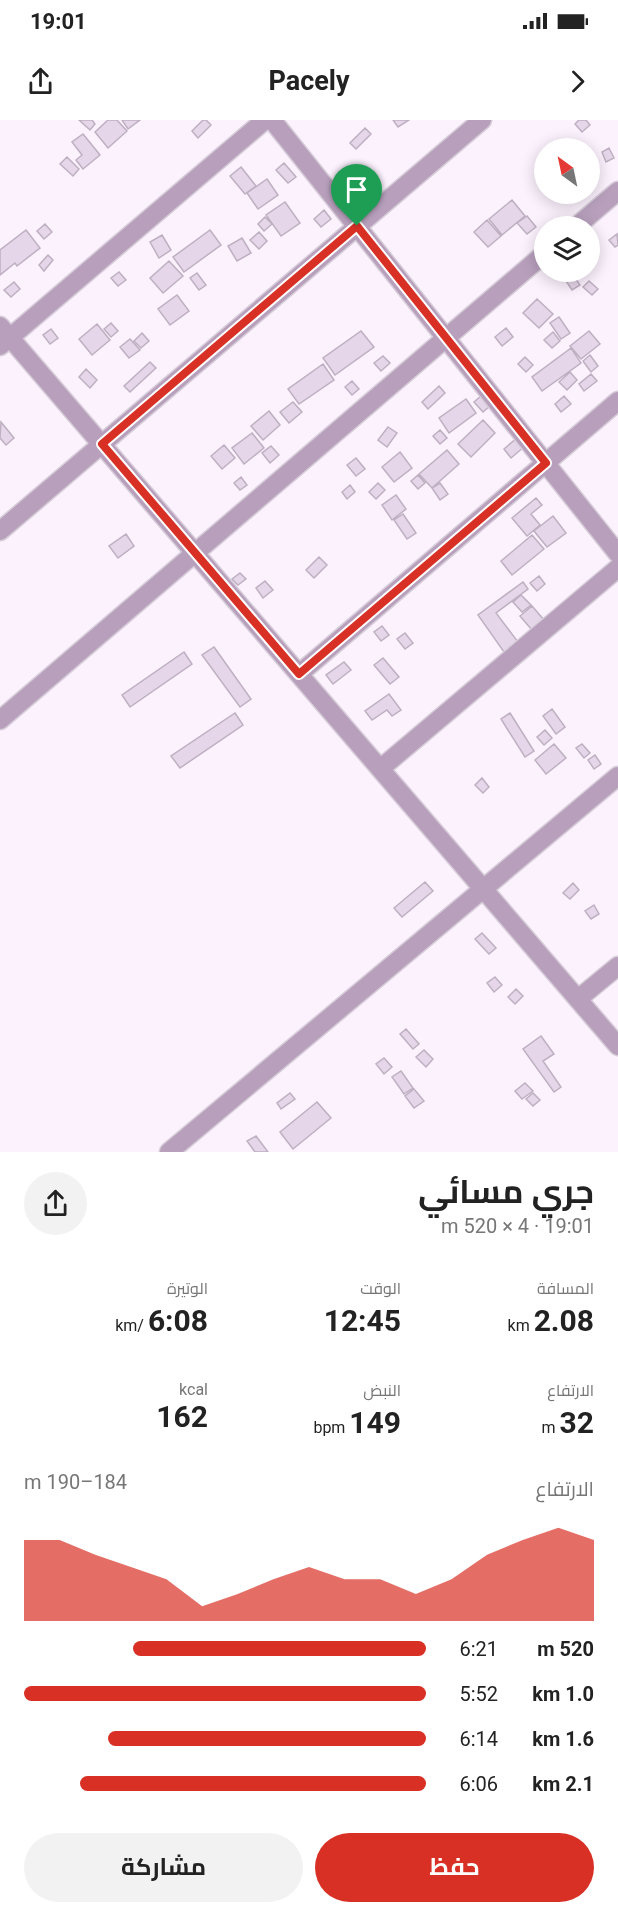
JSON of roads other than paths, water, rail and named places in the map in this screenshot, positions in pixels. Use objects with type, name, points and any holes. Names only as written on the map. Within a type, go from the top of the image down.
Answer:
[{"type":"street","points":[[265,120],[3,336],[102,444],[618,1046]]},
{"type":"street","points":[[272,120],[618,554]]},
{"type":"street","points":[[0,531],[482,120]]},
{"type":"street","points":[[589,216],[618,191]]},
{"type":"street","points":[[0,720],[534,263]]},
{"type":"street","points":[[299,674],[618,401]]},
{"type":"street","points":[[380,769],[618,568]]},
{"type":"street","points":[[169,1152],[618,776]]},
{"type":"street","points":[[578,999],[618,966]]}]
